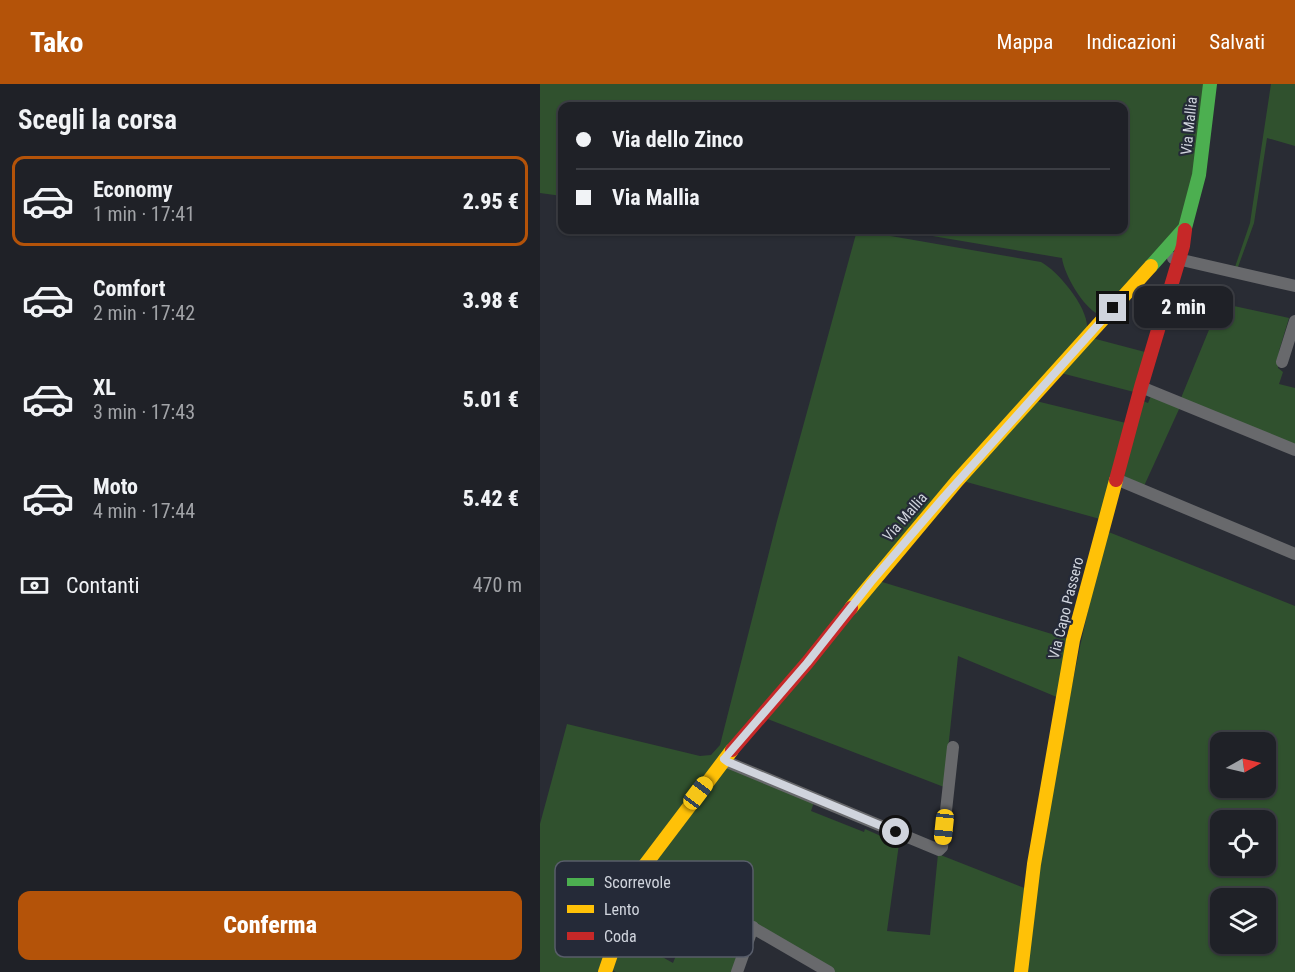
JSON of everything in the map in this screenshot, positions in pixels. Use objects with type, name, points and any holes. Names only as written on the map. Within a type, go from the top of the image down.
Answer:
[{"type":"street","name":"Via Mallia","points":[[648,861],[724,759],[807,663],[871,582],[950,489],[1185,228],[1198,185],[1210,84]]},
{"type":"street","name":"Via Capo Passero","points":[[1021,972],[1034,864],[1073,640],[1141,387],[1179,259],[1185,228]]},
{"type":"street","points":[[1161,255],[1295,286]]},
{"type":"street","points":[[1282,362],[1295,321]]},
{"type":"street","points":[[1141,387],[1295,450]]},
{"type":"street","points":[[1116,479],[1295,554]]},
{"type":"street","points":[[724,759],[939,850],[942,848],[953,747]]},
{"type":"street","points":[[753,927],[829,972]]},
{"type":"street","name":"Via Mallia","points":[[605,972],[610,957]]},
{"type":"street","points":[[736,972],[742,957]]},
{"type":"shaded area","points":[[540,84],[1205,84],[1198,154],[1179,226],[1098,314],[1086,305],[1075,289],[1066,273],[1062,258],[921,234],[1128,234],[1128,102],[558,102],[558,195],[540,193]]},
{"type":"shaded area","points":[[1271,84],[1295,84],[1295,146],[1267,138],[1254,223],[1238,267],[1235,267],[1250,223]]},
{"type":"shaded area","points":[[856,234],[879,234],[1041,262],[1064,282],[1083,312],[1087,321],[1087,330],[656,840],[647,861],[555,861],[555,957],[605,957],[599,972],[540,972],[540,824],[567,724],[700,756],[711,755],[720,745],[777,521]]},
{"type":"shaded area","points":[[1143,293],[1152,296],[1147,316],[1134,312]]},
{"type":"shaded area","points":[[1220,303],[1289,318],[1279,351],[1278,368],[1283,372],[1279,384],[1295,388],[1295,446],[1181,398]]},
{"type":"shaded area","points":[[1092,338],[1145,352],[1134,392],[1061,373]]},
{"type":"shaded area","points":[[1151,396],[1180,407],[1144,486],[1122,475],[1143,401],[1148,403]]},
{"type":"shaded area","points":[[1036,401],[1126,423],[1100,519],[963,481]]},
{"type":"shaded area","points":[[1106,531],[1295,606],[1295,972],[1025,972],[1040,861],[1070,695]]},
{"type":"shaded area","points":[[879,581],[1068,639],[1059,698],[958,656],[944,787],[765,718]]},
{"type":"shaded area","points":[[724,765],[814,802],[811,811],[864,832],[865,829],[899,844],[887,931],[930,935],[938,854],[1027,889],[1017,972],[834,972],[753,923],[753,861],[654,861]]},
{"type":"shaded area","points":[[615,957],[662,957],[673,963],[675,957],[737,957],[732,972],[616,972],[610,969]]},
{"type":"traffic: fast","points":[[1151,266],[1185,228],[1199,175],[1210,84]]},
{"type":"traffic: slow","points":[[851,608],[957,481],[1151,266]]},
{"type":"traffic: slow","points":[[1021,972],[1034,864],[1073,640],[1116,480]]},
{"type":"traffic: slow","points":[[648,861],[732,750]]},
{"type":"traffic: slow","points":[[605,972],[610,957]]},
{"type":"traffic: jam","points":[[1116,480],[1183,246],[1185,230]]},
{"type":"traffic: jam","points":[[732,750],[851,608]]},
{"type":"route","points":[[896,832],[724,759],[807,663],[871,582],[943,498],[1113,308]]}]
